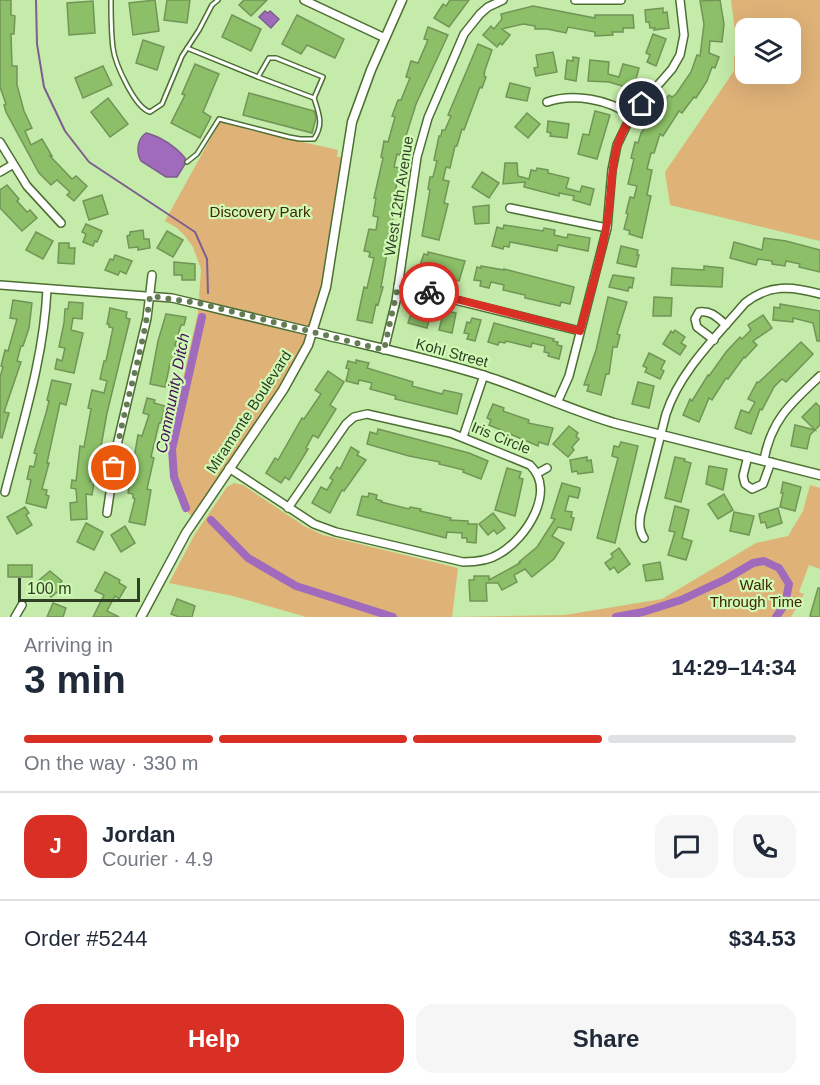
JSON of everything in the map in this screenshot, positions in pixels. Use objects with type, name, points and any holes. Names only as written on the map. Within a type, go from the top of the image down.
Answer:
[{"type":"street","points":[[304,0],[385,38]]},
{"type":"street","name":"Miramonte Boulevard","points":[[141,617],[176,551],[229,468],[289,381],[312,332],[322,304],[329,269],[352,122],[364,86],[402,0]]},
{"type":"street","name":"West 12th Avenue","points":[[384,350],[398,286],[417,157],[428,118],[472,22],[488,7],[503,0]]},
{"type":"street","points":[[575,0],[621,0]]},
{"type":"street","points":[[557,403],[569,376],[607,228],[614,154],[631,116],[672,69],[680,55],[684,34],[680,0]]},
{"type":"street","points":[[547,102],[570,99],[601,101],[618,107],[631,116]]},
{"type":"street","points":[[0,142],[12,165],[35,196],[61,223]]},
{"type":"street","points":[[0,172],[12,165]]},
{"type":"street","points":[[510,208],[607,228]]},
{"type":"street","points":[[107,513],[117,445],[147,318],[152,275]]},
{"type":"street","name":"Kohl Street","points":[[0,285],[150,296],[192,302],[484,375],[586,415],[820,475]]},
{"type":"street","points":[[398,286],[580,331]]},
{"type":"street","points":[[644,538],[640,532],[640,515],[660,435],[670,401],[677,387],[745,303],[767,289],[791,287],[820,294]]},
{"type":"street","points":[[5,492],[40,349],[46,315],[47,289]]},
{"type":"street","points":[[714,340],[697,327],[695,319],[699,312],[711,312],[726,325]]},
{"type":"street","points":[[464,437],[484,375]]},
{"type":"street","points":[[748,456],[744,476],[745,484],[752,489],[763,484],[770,436],[781,415],[820,376]]},
{"type":"street","points":[[288,508],[346,424],[358,416],[355,406]]},
{"type":"street","name":"Iris Circle","points":[[229,468],[314,524],[336,532],[448,560],[476,562],[499,554],[513,545],[527,528],[537,506],[541,488],[538,473],[530,465],[464,437],[374,415],[358,416]]},
{"type":"street","points":[[538,473],[547,468]]},
{"type":"street","points":[[15,617],[22,605]]},
{"type":"lane","points":[[111,0],[113,49],[130,91],[145,110],[154,111],[162,104],[188,48],[215,1]]},
{"type":"lane","points":[[188,48],[314,98]]},
{"type":"lane","points":[[187,162],[197,154],[219,119],[289,137],[314,139],[321,124],[320,113],[314,98],[323,77],[276,58],[268,58],[258,76]]},
{"type":"green space","points":[[731,0],[820,0],[820,241],[670,205],[665,172],[734,71],[735,54],[735,84],[801,84],[801,18],[735,18],[735,31]]},
{"type":"green space","name":"Discovery Park","points":[[220,121],[338,150],[337,157],[345,157],[333,247],[308,345],[195,519],[184,509],[174,489],[169,466],[169,441],[198,312],[201,269],[193,247],[185,236],[165,221]]},
{"type":"green space","points":[[234,483],[243,485],[304,526],[323,535],[458,568],[452,617],[306,617],[233,596],[169,583],[195,534],[227,487]]},
{"type":"green space","name":"Walk Through Time","points":[[810,485],[820,488],[820,569],[809,565],[799,592],[804,594],[791,617],[452,617],[565,615],[662,599],[756,543],[788,536],[803,511]]},
{"type":"shaded area","points":[[265,11],[268,13],[270,11],[279,19],[271,28],[259,17]]},
{"type":"shaded area","points":[[146,133],[167,143],[185,158],[185,164],[177,177],[166,177],[141,161],[138,146]]},
{"type":"building","points":[[0,0],[11,0],[11,15],[15,16],[14,34],[11,34],[12,66],[17,66],[17,85],[24,111],[32,128],[25,131],[31,145],[42,139],[52,156],[50,156],[72,179],[76,176],[87,186],[74,201],[67,195],[70,192],[57,180],[51,185],[39,173],[6,112],[4,105],[6,104],[0,87]]},
{"type":"building","points":[[155,0],[159,31],[133,35],[129,3]]},
{"type":"building","points":[[167,0],[190,0],[187,23],[164,20]]},
{"type":"building","points":[[244,0],[267,0],[251,16],[239,5]]},
{"type":"building","points":[[450,0],[469,0],[449,27],[434,18],[443,4],[446,6]]},
{"type":"building","points":[[720,0],[724,24],[722,42],[710,41],[709,53],[719,57],[715,68],[712,67],[707,81],[696,98],[694,97],[682,113],[679,111],[663,136],[660,134],[654,153],[651,153],[647,169],[652,170],[647,195],[651,196],[642,238],[629,234],[630,231],[624,229],[630,197],[634,198],[637,186],[628,184],[634,159],[631,158],[635,142],[638,143],[641,133],[650,120],[657,119],[664,109],[660,106],[669,95],[672,97],[676,94],[691,72],[697,55],[700,56],[704,24],[700,1]]},
{"type":"building","points":[[93,1],[95,33],[69,35],[67,3]]},
{"type":"building","points":[[533,6],[595,18],[595,15],[633,15],[634,28],[623,28],[623,32],[612,32],[613,35],[595,36],[595,32],[568,27],[566,33],[535,29],[535,26],[523,24],[502,29],[510,35],[502,45],[500,43],[497,47],[483,35],[491,26],[494,29],[502,19],[501,14]]},
{"type":"building","points":[[663,8],[663,13],[667,12],[669,28],[654,30],[655,28],[650,28],[649,22],[646,22],[645,10]]},
{"type":"building","points":[[232,15],[261,29],[251,51],[222,37]]},
{"type":"building","points":[[297,15],[344,39],[335,58],[307,45],[301,54],[282,44]]},
{"type":"building","points":[[428,27],[448,35],[416,104],[400,155],[397,154],[394,167],[400,168],[392,207],[394,214],[381,287],[383,287],[378,305],[376,304],[372,323],[357,320],[364,287],[367,288],[374,258],[369,257],[370,252],[364,251],[369,229],[376,230],[378,217],[373,216],[376,198],[374,198],[383,158],[381,157],[384,141],[388,142],[395,117],[392,116],[410,78],[406,77],[411,61],[418,63],[428,40],[424,39]]},
{"type":"building","points":[[653,34],[666,39],[656,66],[647,62],[650,55],[646,53]]},
{"type":"building","points":[[143,40],[164,47],[157,70],[136,63]]},
{"type":"building","points":[[478,44],[492,50],[482,88],[480,87],[464,130],[462,129],[457,146],[455,146],[450,168],[446,167],[443,180],[449,181],[444,203],[448,204],[439,240],[422,236],[430,177],[433,177],[437,161],[434,160],[439,136],[442,130],[445,130],[451,116],[448,115]]},
{"type":"building","points":[[553,52],[557,72],[536,76],[534,68],[538,67],[536,55]]},
{"type":"building","points":[[573,57],[579,58],[576,81],[565,79],[567,60],[573,61]]},
{"type":"building","points":[[590,60],[609,62],[608,74],[619,77],[623,64],[639,68],[635,83],[631,82],[629,88],[609,82],[588,81]]},
{"type":"building","points":[[195,64],[219,74],[203,112],[211,117],[200,138],[171,123],[185,95],[182,94]]},
{"type":"building","points":[[103,66],[112,85],[83,98],[75,78]]},
{"type":"building","points":[[510,83],[530,88],[527,101],[506,97]]},
{"type":"building","points":[[249,93],[314,111],[316,118],[312,133],[243,115]]},
{"type":"building","points":[[108,98],[128,124],[110,137],[91,112]]},
{"type":"building","points":[[595,111],[610,115],[597,159],[578,154],[583,134],[589,135]]},
{"type":"building","points":[[527,113],[540,124],[528,138],[515,127]]},
{"type":"building","points":[[548,121],[569,124],[567,138],[550,136],[551,133],[547,132]]},
{"type":"building","points":[[505,163],[517,163],[518,176],[529,179],[531,170],[536,171],[537,168],[569,178],[566,188],[580,192],[582,186],[594,189],[590,205],[573,200],[574,196],[559,193],[559,196],[524,187],[525,182],[503,184]]},
{"type":"building","points":[[482,172],[499,183],[489,198],[472,187]]},
{"type":"building","points":[[7,185],[27,212],[30,210],[37,218],[22,231],[0,208],[0,190]]},
{"type":"building","points":[[102,195],[108,214],[89,220],[83,201]]},
{"type":"building","points":[[489,205],[489,223],[475,224],[473,207]]},
{"type":"building","points":[[86,224],[102,231],[93,246],[83,242],[86,234],[82,232]]},
{"type":"building","points":[[504,225],[543,231],[544,228],[555,230],[554,235],[567,238],[568,234],[590,238],[588,251],[558,245],[557,251],[510,242],[509,247],[504,246],[503,249],[492,246],[497,227],[503,229]]},
{"type":"building","points":[[143,230],[144,239],[149,239],[150,248],[138,250],[138,247],[129,248],[127,236],[130,232]]},
{"type":"building","points":[[167,231],[183,240],[173,257],[157,248]]},
{"type":"building","points":[[36,232],[53,241],[43,259],[26,250]]},
{"type":"building","points":[[764,238],[820,250],[820,272],[786,261],[785,266],[758,259],[756,265],[730,258],[734,242],[762,250]]},
{"type":"building","points":[[59,243],[69,243],[69,248],[75,248],[74,264],[58,263]]},
{"type":"building","points":[[621,246],[638,250],[636,267],[617,263]]},
{"type":"building","points":[[428,252],[465,261],[459,281],[427,272],[428,268],[420,265],[424,254],[428,255]]},
{"type":"building","points":[[115,255],[132,261],[126,274],[120,271],[118,275],[105,270],[110,259],[113,260]]},
{"type":"building","points":[[174,262],[195,264],[195,280],[182,280],[182,275],[174,275]]},
{"type":"building","points":[[481,266],[504,269],[574,287],[570,304],[561,302],[560,306],[525,298],[525,295],[503,290],[504,285],[491,282],[489,288],[480,286],[481,281],[474,280],[477,267],[481,268]]},
{"type":"building","points":[[704,266],[723,268],[722,287],[671,285],[672,268],[704,270]]},
{"type":"building","points":[[613,275],[634,278],[632,288],[629,287],[628,291],[609,287]]},
{"type":"building","points":[[608,297],[627,302],[617,334],[620,335],[617,347],[613,347],[609,374],[606,374],[601,395],[587,391],[589,385],[584,385],[596,350]]},
{"type":"building","points":[[654,297],[672,298],[671,316],[653,316]]},
{"type":"building","points":[[13,300],[32,303],[29,328],[17,361],[21,362],[4,412],[9,413],[2,438],[0,437],[0,377],[5,350],[8,351],[17,319],[10,318]]},
{"type":"building","points":[[69,302],[83,303],[82,319],[73,318],[71,330],[83,333],[74,373],[55,369],[57,359],[62,361],[65,348],[59,347],[65,309],[68,309]]},
{"type":"building","points":[[414,304],[432,309],[427,328],[408,323]]},
{"type":"building","points":[[780,304],[820,311],[820,341],[817,341],[813,323],[793,318],[793,322],[773,320],[774,307],[780,308]]},
{"type":"building","points":[[110,308],[127,312],[126,318],[130,319],[107,413],[97,469],[92,468],[90,481],[94,482],[92,495],[86,494],[87,519],[71,520],[70,503],[77,502],[76,489],[71,488],[72,480],[76,481],[80,446],[84,447],[92,390],[104,393],[107,381],[100,379],[113,328],[107,324]]},
{"type":"building","points":[[444,310],[456,313],[452,333],[439,330]]},
{"type":"building","points":[[166,314],[186,317],[175,345],[178,346],[173,365],[170,364],[165,387],[150,384]]},
{"type":"building","points":[[763,315],[772,328],[753,341],[757,345],[744,357],[728,379],[726,378],[712,400],[709,398],[699,422],[683,415],[690,399],[692,401],[726,352],[740,337],[742,339],[751,330],[748,325]]},
{"type":"building","points":[[472,318],[481,320],[475,341],[467,339],[469,334],[464,333],[467,322],[470,323]]},
{"type":"building","points":[[494,323],[554,339],[553,341],[558,342],[557,345],[562,346],[559,359],[548,356],[549,353],[544,352],[545,346],[532,343],[531,347],[506,341],[505,343],[499,342],[498,345],[488,342]]},
{"type":"building","points":[[675,330],[685,337],[681,343],[686,346],[680,355],[663,344],[671,331],[673,333]]},
{"type":"building","points":[[801,342],[813,354],[786,382],[782,379],[774,387],[762,410],[760,409],[751,434],[735,428],[741,410],[749,413],[755,402],[748,399],[757,382]]},
{"type":"building","points":[[649,353],[665,361],[660,379],[645,372],[647,368],[643,366]]},
{"type":"building","points":[[356,360],[369,363],[367,368],[413,382],[412,386],[442,394],[444,390],[462,394],[457,414],[395,399],[396,396],[370,389],[372,383],[359,380],[358,384],[346,381],[348,361],[356,363]]},
{"type":"building","points":[[328,371],[344,382],[330,405],[336,409],[318,438],[313,435],[306,448],[308,449],[289,480],[285,477],[281,483],[266,473],[275,458],[278,460],[302,418],[304,419],[321,394],[315,390]]},
{"type":"building","points":[[52,380],[71,384],[66,405],[60,403],[47,463],[49,463],[42,489],[47,490],[46,495],[49,496],[46,508],[26,503],[31,480],[27,479],[30,466],[34,467],[37,454],[34,453],[49,401],[47,400]]},
{"type":"building","points":[[638,382],[654,386],[649,408],[632,404]]},
{"type":"building","points":[[147,398],[165,406],[151,457],[154,458],[147,489],[151,490],[145,525],[129,522],[135,499],[133,494],[128,493],[138,435],[142,436],[149,415],[143,413]]},
{"type":"building","points":[[816,403],[820,407],[820,425],[815,430],[802,417]]},
{"type":"building","points":[[493,404],[504,408],[503,411],[529,420],[528,423],[553,428],[548,445],[539,442],[538,446],[489,425],[491,420],[487,418]]},
{"type":"building","points":[[795,425],[815,430],[810,435],[807,449],[791,446]]},
{"type":"building","points":[[569,426],[578,433],[576,436],[579,439],[572,447],[574,450],[568,457],[553,444]]},
{"type":"building","points":[[378,429],[469,453],[488,461],[481,479],[463,472],[464,470],[439,464],[440,462],[367,444],[370,432],[377,434]]},
{"type":"building","points":[[621,442],[638,446],[615,543],[597,538],[618,458],[612,456],[614,446],[619,447]]},
{"type":"building","points":[[351,447],[359,452],[357,455],[366,460],[344,491],[342,490],[330,513],[312,503],[321,487],[327,490],[333,480],[330,478],[337,467],[340,469]]},
{"type":"building","points":[[587,457],[587,461],[591,460],[593,472],[578,474],[577,471],[572,472],[570,460]]},
{"type":"building","points":[[675,457],[691,463],[681,502],[665,498]]},
{"type":"building","points":[[709,466],[727,469],[723,490],[706,484]]},
{"type":"building","points":[[507,468],[521,472],[519,478],[523,479],[515,516],[495,510]]},
{"type":"building","points":[[783,482],[801,487],[795,511],[780,507]]},
{"type":"building","points":[[562,483],[580,488],[580,490],[578,498],[569,496],[565,511],[572,512],[571,517],[574,518],[571,530],[558,527],[552,536],[564,543],[554,559],[532,577],[525,569],[514,575],[517,582],[502,590],[498,583],[486,583],[487,601],[470,601],[469,580],[474,580],[474,576],[489,576],[489,580],[520,563],[537,547],[555,519],[551,518]]},
{"type":"building","points":[[369,493],[377,495],[376,499],[381,502],[409,509],[410,507],[421,509],[420,511],[451,518],[450,520],[477,524],[476,543],[467,542],[467,538],[462,538],[462,533],[447,532],[446,538],[357,515],[362,496],[368,497]]},
{"type":"building","points":[[724,494],[733,510],[718,519],[708,504]]},
{"type":"building","points":[[675,506],[689,510],[682,538],[692,541],[686,560],[668,555],[675,532],[669,531]]},
{"type":"building","points":[[25,507],[29,513],[26,515],[32,525],[17,534],[7,517]]},
{"type":"building","points":[[778,508],[782,523],[767,528],[765,522],[761,523],[759,514]]},
{"type":"building","points":[[734,512],[754,516],[749,535],[730,531]]},
{"type":"building","points":[[493,513],[505,528],[497,534],[494,530],[488,535],[479,524]]},
{"type":"building","points":[[86,523],[103,532],[94,550],[77,542]]},
{"type":"building","points":[[125,526],[135,543],[121,552],[111,535]]},
{"type":"building","points":[[619,548],[630,564],[618,573],[614,567],[610,570],[605,563]]},
{"type":"building","points":[[660,562],[663,579],[646,581],[643,565]]},
{"type":"building","points":[[8,565],[32,565],[32,577],[8,577]]},
{"type":"building","points":[[50,571],[62,581],[58,585],[61,589],[51,597],[38,581]]},
{"type":"building","points":[[105,572],[120,580],[119,583],[126,587],[119,599],[115,596],[107,611],[119,617],[93,617],[104,595],[95,591]]},
{"type":"building","points":[[818,588],[820,588],[820,617],[814,617],[810,616]]},
{"type":"building","points":[[177,599],[195,606],[192,617],[179,617],[171,614]]},
{"type":"building","points":[[53,603],[66,608],[63,617],[47,617]]},
{"type":"waterway","name":"Community Ditch","points":[[36,0],[37,44],[44,87],[65,131],[89,162],[195,232],[207,259],[208,293]]},
{"type":"waterway","name":"Community Ditch","points":[[186,508],[174,477],[172,449],[202,317]]},
{"type":"waterway","name":"Community Ditch","points":[[211,520],[248,558],[296,586],[393,617]]},
{"type":"waterway","name":"Community Ditch","points":[[616,617],[643,612],[681,600],[726,579],[753,563],[764,561],[779,568],[789,584],[785,604],[776,617]]},
{"type":"way so far","points":[[114,468],[122,419],[147,318],[150,296],[198,303],[384,350],[398,286],[429,292]]},
{"type":"route","points":[[429,292],[580,331],[607,228],[614,154],[625,125],[642,104]]}]
